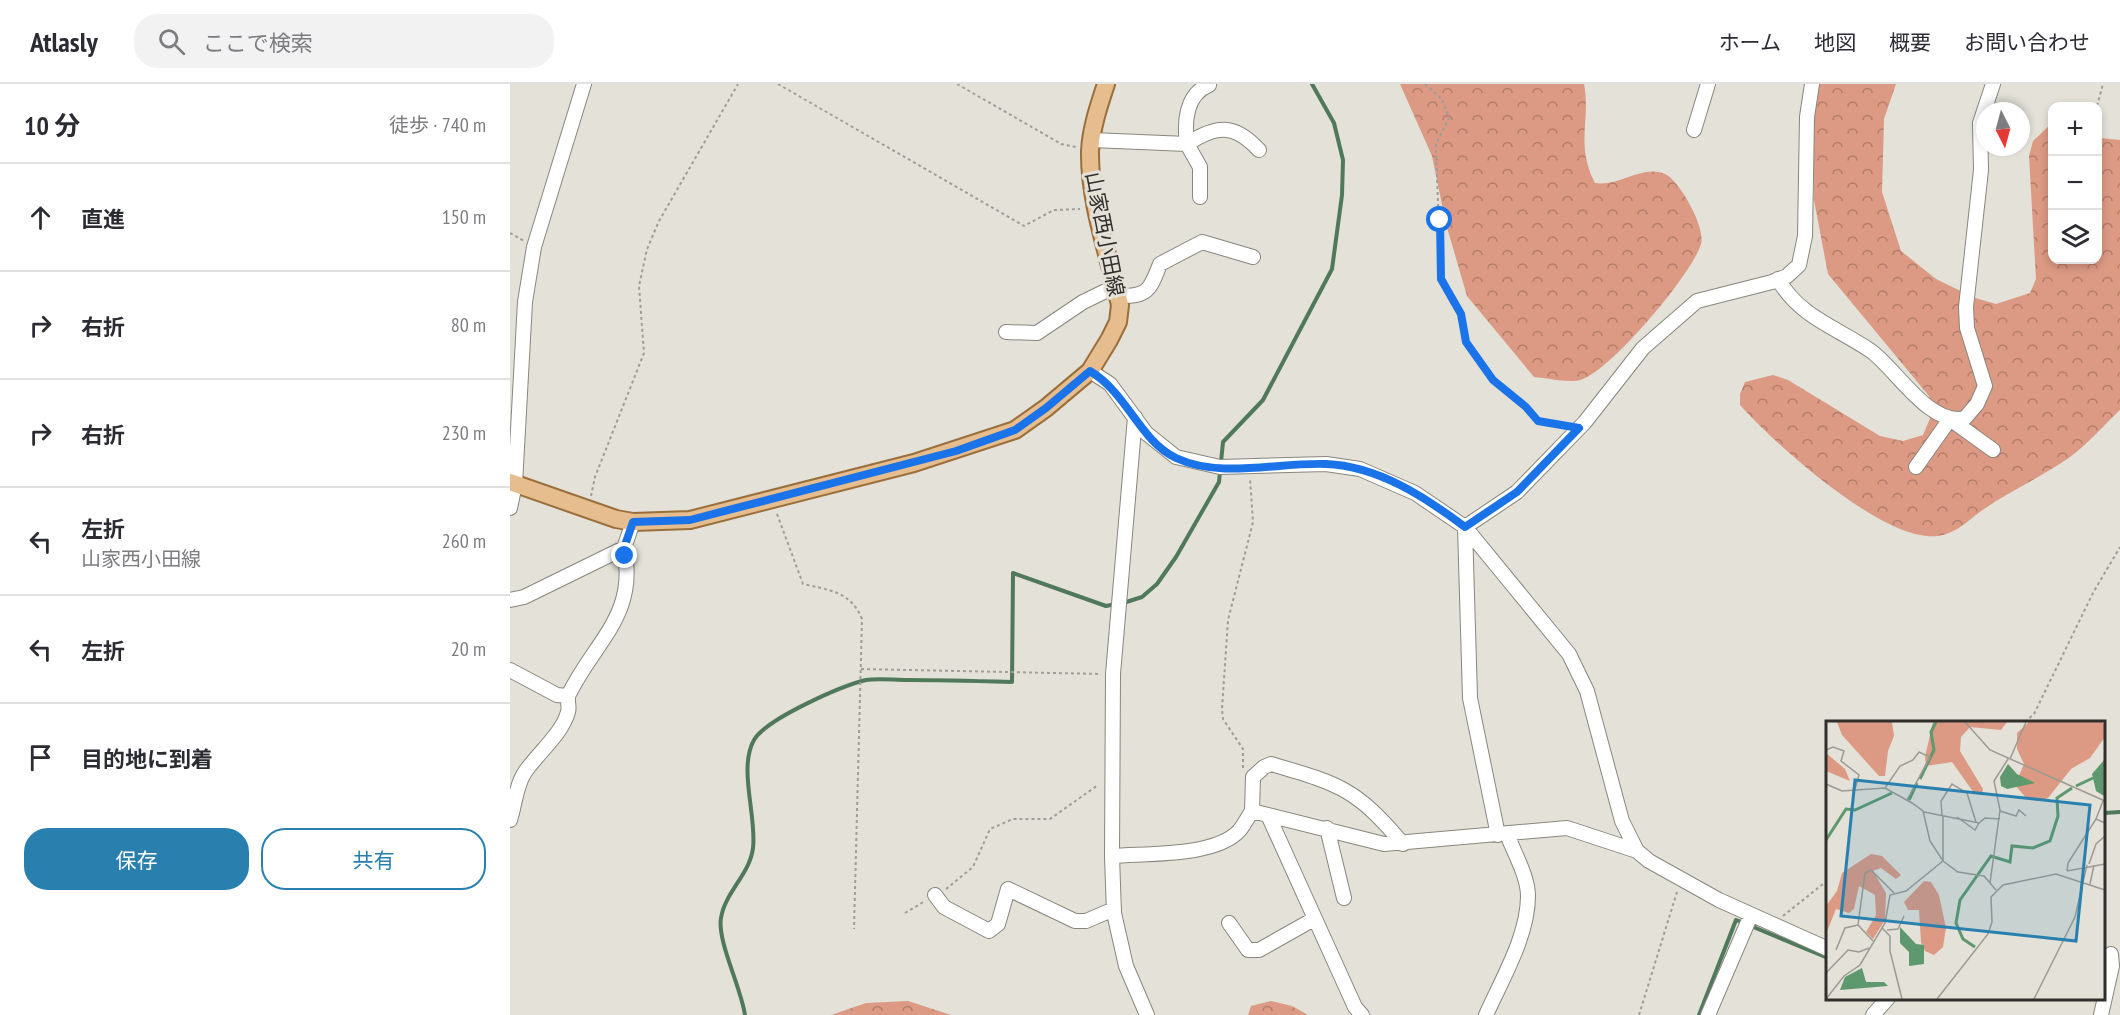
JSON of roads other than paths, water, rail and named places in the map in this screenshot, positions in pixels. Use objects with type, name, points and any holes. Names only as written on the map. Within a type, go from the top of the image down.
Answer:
[{"type":"main road","name":"山家西小田線","points":[[512,483],[589,510],[633,522],[690,520],[956,451],[1015,430],[1046,408],[1090,371],[1118,322],[1117,291],[1098,208],[1091,145],[1098,108],[1106,84]]},
{"type":"street","points":[[510,508],[525,302],[534,247],[584,84]]},
{"type":"street","points":[[1694,130],[1708,84]]},
{"type":"street","points":[[1465,527],[1517,492],[1579,428],[1643,348],[1697,301],[1779,279],[1787,276],[1799,265],[1805,236],[1806,117],[1812,84]]},
{"type":"street","points":[[1950,419],[1965,418],[1984,394],[1982,372],[1967,328],[1966,307],[1981,170],[1980,123],[1993,84]]},
{"type":"street","points":[[1200,197],[1200,167],[1187,144],[1185,129],[1189,103],[1202,88],[1209,85]]},
{"type":"street","points":[[1091,145],[1187,144],[1206,132],[1221,128],[1245,134],[1259,150]]},
{"type":"street","points":[[1006,332],[1037,333],[1083,302],[1117,291],[1137,297],[1150,289],[1160,264],[1202,242],[1253,257]]},
{"type":"street","points":[[1779,279],[1787,295],[1813,317],[1873,352],[1910,391],[1993,450]]},
{"type":"street","points":[[1090,371],[1110,384],[1155,442],[1176,458],[1202,465],[1248,467],[1326,464],[1360,469],[1415,493],[1465,527],[1569,654],[1587,691],[1622,821],[1637,851]]},
{"type":"street","points":[[1135,417],[1113,674],[1112,856],[1114,909],[1126,966],[1147,1015]]},
{"type":"street","points":[[1916,467],[1950,419]]},
{"type":"street","points":[[510,820],[522,778],[552,738],[568,711],[567,696],[610,631],[621,608],[629,573],[624,548],[633,522]]},
{"type":"street","points":[[1465,527],[1470,698],[1502,835],[1526,882],[1528,896],[1520,936],[1486,1015]]},
{"type":"street","points":[[510,600],[524,597],[624,548]]},
{"type":"street","points":[[510,670],[557,695],[567,696]]},
{"type":"street","points":[[1112,856],[1210,848],[1226,841],[1240,830],[1252,811],[1253,777],[1264,767],[1271,765],[1318,777],[1350,792],[1379,815],[1403,844]]},
{"type":"street","points":[[1252,811],[1327,828],[1366,840],[1403,844],[1567,828],[1637,851],[1681,879],[1751,915],[1826,949]]},
{"type":"street","points":[[1268,814],[1355,1007],[1362,1015]]},
{"type":"street","points":[[1327,828],[1344,898]]},
{"type":"street","points":[[935,895],[944,907],[989,931],[998,924],[1008,889],[1075,921],[1086,921],[1114,909]]},
{"type":"street","points":[[1708,1015],[1751,915]]},
{"type":"street","points":[[1229,923],[1248,950],[1259,950],[1314,919]]},
{"type":"street","points":[[2102,1015],[2112,966],[2112,953]]},
{"type":"street","points":[[1873,1015],[1887,1000]]},
{"type":"waterway","points":[[1123,603],[1142,597],[1157,584],[1176,557],[1219,482],[1223,442],[1263,400],[1332,269],[1342,195],[1343,160],[1334,123],[1312,84]]},
{"type":"waterway","points":[[745,1015],[722,939],[721,918],[727,900],[747,866],[753,848],[748,764],[754,740],[761,732],[805,704],[866,680],[1012,682],[1013,573],[1106,606],[1116,604]]},
{"type":"waterway","points":[[2105,813],[2120,812]]},
{"type":"waterway","points":[[1699,1015],[1736,920],[1744,923]]},
{"type":"waterway","points":[[1751,926],[1826,957]]}]
